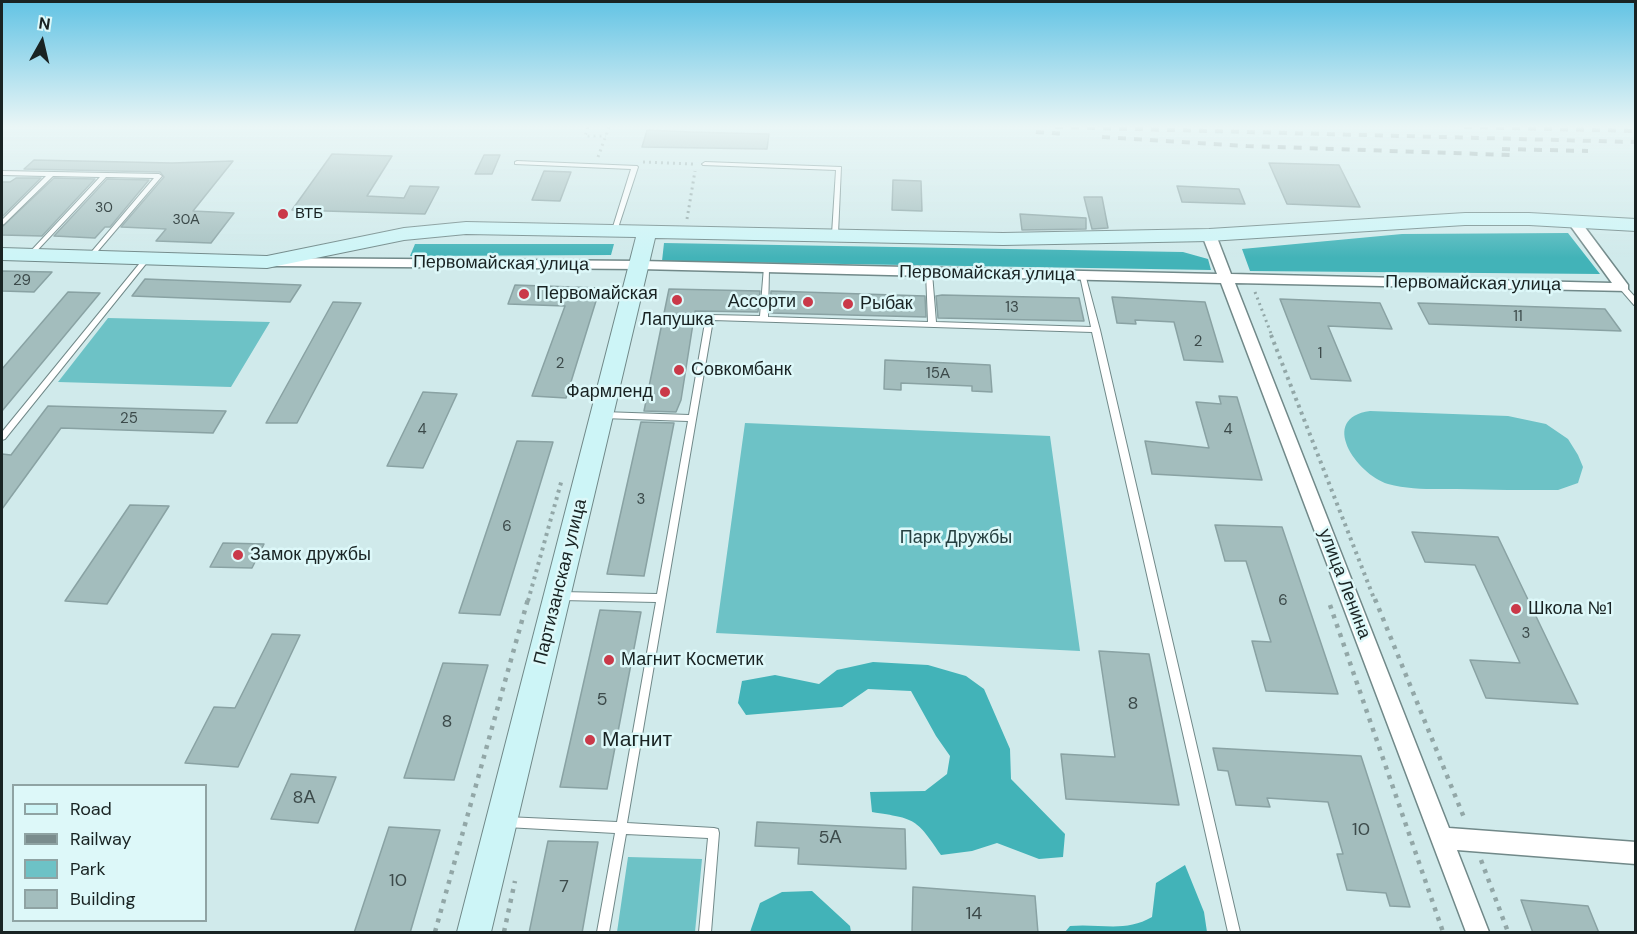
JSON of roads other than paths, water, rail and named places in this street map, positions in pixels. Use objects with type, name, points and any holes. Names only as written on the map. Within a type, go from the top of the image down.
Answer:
[{"type":"main road","name":"Первомайская улица","points":[[2,254],[267,262],[404,234],[466,228],[1004,238],[1209,235],[1465,219],[1573,221],[1635,225]]},
{"type":"main road","name":"Партизанская улица","points":[[474,933],[647,231]]},
{"type":"street","points":[[1573,221],[1623,288]]},
{"type":"street","name":"улица Ленина","points":[[1209,235],[1478,933]]},
{"type":"street","name":"Первомайская улица","points":[[267,262],[640,265],[1623,288]]},
{"type":"street","points":[[1443,839],[1473,839],[1635,853]]},
{"type":"lane","points":[[615,230],[634,171]]},
{"type":"lane","points":[[835,234],[839,171]]},
{"type":"lane","points":[[2,173],[103,177],[115,173],[159,176],[90,257]]},
{"type":"lane","points":[[2,223],[50,175]]},
{"type":"lane","points":[[30,255],[103,177]]},
{"type":"lane","points":[[2,437],[146,260]]},
{"type":"lane","points":[[764,318],[766,269]]},
{"type":"lane","points":[[929,273],[932,323]]},
{"type":"lane","points":[[1083,276],[1234,933]]},
{"type":"lane","points":[[1623,288],[1635,303]]},
{"type":"lane","points":[[603,933],[710,317],[1096,330]]},
{"type":"lane","points":[[602,415],[692,418]]},
{"type":"lane","points":[[558,596],[661,598]]},
{"type":"lane","points":[[502,821],[714,833],[705,933]]},
{"type":"place","name":"ВТБ","points":[[283,214]]},
{"type":"place","name":"Первомайская","points":[[524,294]]},
{"type":"place","name":"Лапушка","points":[[677,300]]},
{"type":"place","name":"Ассорти","points":[[808,302]]},
{"type":"place","name":"Рыбак","points":[[848,304]]},
{"type":"place","name":"Совкомбанк","points":[[679,370]]},
{"type":"place","name":"Фармленд","points":[[665,392]]},
{"type":"place","name":"Замок дружбы","points":[[238,555]]},
{"type":"place","name":"Школа №1","points":[[1516,609]]},
{"type":"place","name":"Магнит Косметик","points":[[609,660]]},
{"type":"place","name":"Магнит","points":[[590,740]]},
{"type":"park label","name":"Парк Дружбы","points":[[956,538]]}]
